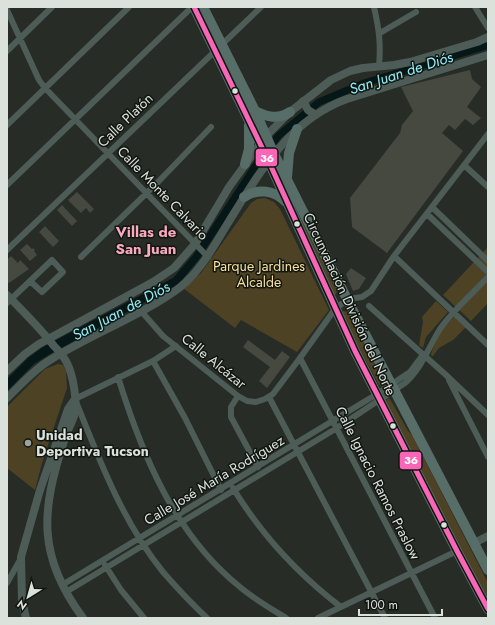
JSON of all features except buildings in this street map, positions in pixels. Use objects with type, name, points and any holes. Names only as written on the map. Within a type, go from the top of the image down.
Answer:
[{"type":"main road","name":"Circunvalación División del Norte","points":[[193,7],[218,48],[264,141],[288,204],[335,309],[378,397],[488,609]]},
{"type":"main road","name":"Circunvalación División del Norte","points":[[203,7],[218,48]]},
{"type":"main road","points":[[245,164],[250,141],[251,114],[274,117],[282,116],[290,112]]},
{"type":"main road","points":[[288,181],[287,167],[289,153],[297,129]]},
{"type":"main road","name":"Circunvalación División del Norte","points":[[271,157],[288,181],[393,388],[488,570]]},
{"type":"main road","points":[[244,197],[252,193],[265,191],[278,195],[288,204]]},
{"type":"street","points":[[8,49],[52,7]]},
{"type":"street","points":[[7,125],[129,7]]},
{"type":"street","points":[[7,185],[193,7]]},
{"type":"street","name":"Calle Platón","points":[[7,250],[261,7]]},
{"type":"street","points":[[374,7],[380,33],[381,48],[379,66]]},
{"type":"street","points":[[475,7],[488,28]]},
{"type":"street","name":"Calle Monte Calvario","points":[[7,10],[39,80],[45,88],[207,256]]},
{"type":"street","points":[[380,33],[416,12]]},
{"type":"street","points":[[7,372],[25,354],[153,282],[174,268],[196,245],[222,197],[245,164],[264,141],[290,112],[304,103],[331,80],[350,71],[410,62],[471,44],[488,37]]},
{"type":"street","points":[[7,398],[41,366],[60,353],[141,311],[185,284],[207,256],[271,157],[297,129],[314,114],[343,101],[488,55]]},
{"type":"street","points":[[304,103],[314,114]]},
{"type":"street","points":[[81,257],[147,193],[210,127]]},
{"type":"street","points":[[385,618],[269,396],[300,358],[335,309],[348,299],[362,297],[368,293],[394,256],[488,134]]},
{"type":"street","points":[[464,165],[488,187]]},
{"type":"street","points":[[432,207],[488,261]]},
{"type":"street","points":[[427,214],[488,272]]},
{"type":"street","points":[[394,256],[488,345]]},
{"type":"street","points":[[30,281],[42,292],[63,272],[52,260],[8,299],[50,340],[67,362],[71,373],[75,399],[75,414],[64,440],[52,484],[48,507],[48,542],[54,567],[64,589],[83,618]]},
{"type":"street","points":[[378,397],[393,388],[410,372],[425,355],[443,325],[488,277]]},
{"type":"street","points":[[369,306],[425,355],[488,415]]},
{"type":"street","name":"Calle Alcázar","points":[[141,311],[163,336],[242,399],[252,402],[261,401],[269,396]]},
{"type":"street","points":[[7,583],[18,566],[37,500],[68,409],[75,399],[153,361],[176,346]]},
{"type":"street","name":"Calle Ignacio Ramos Praslow","points":[[300,358],[435,618]]},
{"type":"street","points":[[153,361],[185,418],[221,490]]},
{"type":"street","points":[[446,375],[488,457]]},
{"type":"street","points":[[118,377],[145,454],[162,488],[182,522],[203,551],[227,576],[253,597],[286,618]]},
{"type":"street","points":[[238,396],[231,407],[231,417],[258,467]]},
{"type":"street","name":"Calle José María Rodríguez","points":[[64,589],[102,561],[333,422],[378,397]]},
{"type":"street","name":"Calle José María Rodríguez","points":[[64,589],[106,568],[235,491],[337,428],[378,397]]},
{"type":"street","points":[[75,399],[104,471],[144,545],[177,588],[208,618]]},
{"type":"street","points":[[37,500],[52,484]]},
{"type":"street","points":[[230,484],[252,518],[270,540],[313,584],[341,607]]},
{"type":"street","points":[[474,543],[488,536]]},
{"type":"street","points":[[318,618],[457,550]]},
{"type":"street","points":[[21,557],[22,601],[26,618]]},
{"type":"street","points":[[102,561],[144,618]]},
{"type":"green space","name":"Parque Jardines Alcalde","points":[[265,198],[274,202],[280,209],[329,310],[297,352],[241,320],[235,328],[183,288],[201,273],[251,203],[257,199]]},
{"type":"green space","points":[[291,198],[337,291],[334,295]]},
{"type":"green space","points":[[488,247],[488,303],[471,321],[443,295]]},
{"type":"green space","points":[[436,301],[448,312],[426,337],[423,348],[419,345],[423,322],[422,317]]},
{"type":"green space","points":[[343,311],[348,312],[384,383],[383,387],[379,385],[342,316]]},
{"type":"green space","points":[[455,316],[466,327],[453,340],[439,348],[432,357],[431,354],[439,333]]},
{"type":"green space","name":"Unidad Deportiva Tucson","points":[[58,364],[63,365],[66,371],[67,388],[42,463],[35,490],[7,468],[7,407],[45,369]]},
{"type":"green space","points":[[387,398],[390,399],[408,431],[412,435],[488,583],[488,600],[386,402]]},
{"type":"water","name":"San Juan de Diós","points":[[488,42],[488,49],[364,87],[321,105],[281,138],[262,164],[200,258],[182,280],[175,286],[34,364],[7,391],[7,379],[28,358],[43,347],[173,278],[193,255],[257,157],[276,133],[317,99],[362,80]]},
{"type":"transit line","name":"36","points":[[194,7],[269,162],[355,351],[488,609]]},
{"type":"place","name":"Unidad Deportiva Tucson","points":[[28,443]]},
{"type":"district","name":"Villas de San Juan","points":[[146,240]]}]
